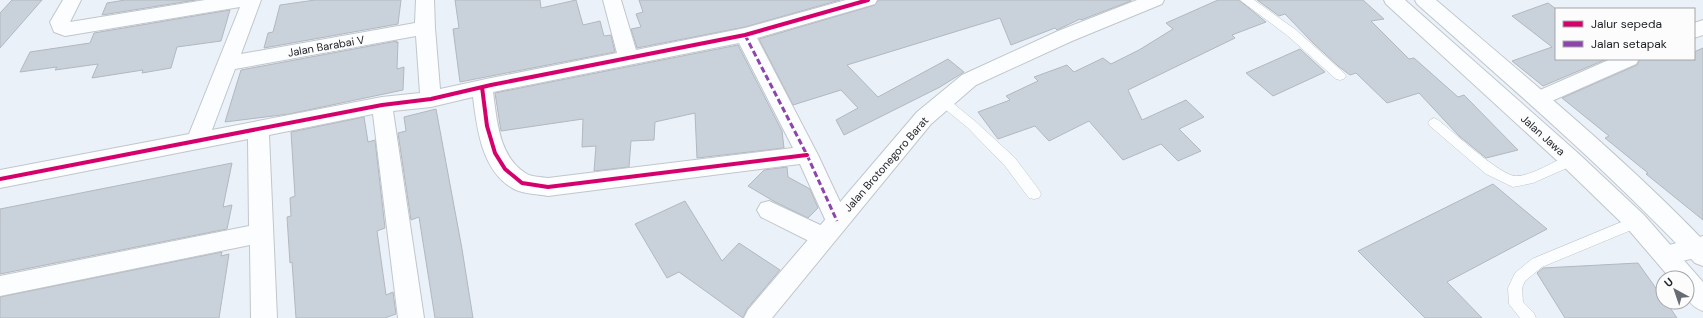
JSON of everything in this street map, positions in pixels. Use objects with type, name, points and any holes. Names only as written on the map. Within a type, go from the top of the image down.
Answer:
[{"type":"street","points":[[72,0],[60,22],[61,27],[65,29],[243,0]]},
{"type":"street","points":[[197,141],[252,0]]},
{"type":"street","points":[[425,0],[425,28],[431,99]]},
{"type":"street","points":[[612,0],[628,58]]},
{"type":"street","points":[[0,180],[382,105],[431,99],[482,87],[745,35],[868,0]]},
{"type":"street","name":"Jalan Brotonegoro Barat","points":[[757,318],[924,118],[969,80],[1132,4],[1155,0]]},
{"type":"street","name":"Jalan Jawa","points":[[1393,0],[1571,160],[1636,222],[1678,270]]},
{"type":"street","name":"Jalan Jawa","points":[[1424,0],[1538,99],[1701,250]]},
{"type":"street","name":"Jalan Barabai V","points":[[228,64],[425,28]]},
{"type":"street","points":[[745,35],[806,155],[830,229]]},
{"type":"street","points":[[1538,99],[1627,60]]},
{"type":"street","points":[[482,87],[487,126],[495,154],[505,169],[522,183],[548,187],[806,155]]},
{"type":"street","points":[[382,105],[411,318]]},
{"type":"street","points":[[258,129],[264,318]]},
{"type":"street","points":[[769,210],[830,229]]},
{"type":"street","points":[[0,286],[262,233]]},
{"type":"street","points":[[1666,255],[1701,250]]},
{"type":"street","points":[[1695,290],[1703,300]]},
{"type":"lane","points":[[1246,0],[1292,34],[1340,76]]},
{"type":"lane","points":[[944,102],[972,125],[1010,162],[1034,194]]},
{"type":"lane","points":[[1434,123],[1491,170],[1513,182],[1528,179],[1571,160]]},
{"type":"lane","points":[[1528,318],[1516,304],[1515,288],[1520,277],[1537,264],[1636,222]]},
{"type":"building","points":[[12,0],[42,0],[0,48],[0,13]]},
{"type":"building","points":[[125,0],[196,0],[102,15],[107,3]]},
{"type":"building","points":[[315,0],[401,0],[398,24],[264,48],[268,33],[273,32],[280,5]]},
{"type":"building","points":[[455,0],[540,0],[541,8],[576,0],[583,25],[600,21],[604,36],[611,35],[615,52],[460,82],[453,29],[459,28]]},
{"type":"building","points":[[639,0],[840,0],[745,27],[637,48],[631,29],[641,27],[636,14],[643,12]]},
{"type":"building","points":[[878,0],[1131,1],[1081,20],[1080,19],[1057,30],[1055,28],[1011,45],[1000,18],[847,65],[878,97],[948,59],[964,72],[940,87],[844,135],[836,120],[858,108],[841,90],[793,105],[759,39],[875,5]]},
{"type":"building","points":[[1218,0],[1239,0],[1266,22],[1232,35],[1235,38],[1128,90],[1142,120],[1186,100],[1204,117],[1179,129],[1201,151],[1178,161],[1161,144],[1123,160],[1089,121],[1049,141],[1035,126],[998,139],[978,112],[1010,100],[1006,96],[1038,81],[1034,77],[1067,65],[1074,72],[1103,58],[1111,64],[1139,50],[1173,29],[1166,23]]},
{"type":"building","points":[[1257,0],[1363,0],[1384,19],[1371,21],[1409,59],[1414,58],[1458,97],[1464,95],[1518,150],[1486,158],[1459,136],[1419,93],[1387,103],[1356,73],[1350,75],[1338,66],[1285,14],[1279,16]]},
{"type":"building","points":[[1548,3],[1555,8],[1555,60],[1605,60],[1543,86],[1512,61],[1552,47],[1512,16]]},
{"type":"building","points":[[230,10],[221,41],[177,47],[171,68],[142,73],[143,70],[92,78],[98,64],[55,70],[57,67],[20,72],[30,52],[90,43],[94,33]]},
{"type":"building","points":[[397,41],[397,69],[404,67],[403,90],[289,114],[225,122],[241,70]]},
{"type":"building","points":[[738,45],[782,131],[784,148],[697,158],[695,113],[655,122],[654,140],[631,141],[629,167],[594,171],[596,146],[582,147],[583,119],[501,131],[495,93]]},
{"type":"building","points":[[1703,48],[1703,220],[1646,174],[1648,173],[1605,138],[1609,136],[1562,98],[1637,65],[1640,60],[1695,60],[1695,52]]},
{"type":"building","points":[[1300,49],[1325,72],[1273,96],[1246,73]]},
{"type":"building","points":[[436,109],[473,318],[435,318],[419,217],[411,220],[398,133],[406,131],[404,117]]},
{"type":"building","points":[[364,117],[368,142],[375,140],[385,228],[377,231],[386,295],[393,292],[396,314],[385,318],[296,318],[287,217],[291,216],[290,198],[295,196],[291,132]]},
{"type":"building","points":[[232,163],[223,207],[232,205],[227,229],[0,274],[0,209]]},
{"type":"building","points":[[787,167],[788,177],[810,189],[818,208],[808,218],[775,202],[748,186],[764,170]]},
{"type":"building","points":[[1493,184],[1547,229],[1447,282],[1482,318],[1425,318],[1358,251]]},
{"type":"building","points":[[685,201],[722,261],[739,243],[780,270],[747,309],[743,318],[679,272],[667,278],[635,224]]},
{"type":"building","points":[[222,252],[221,256],[229,254],[219,318],[0,318],[0,297]]},
{"type":"building","points":[[1638,263],[1655,287],[1655,310],[1672,310],[1677,318],[1565,318],[1537,273],[1543,268]]},
{"type":"marked path","points":[[745,35],[807,155],[837,221]]},
{"type":"cycle path","points":[[0,179],[382,105],[431,99],[491,85],[745,35],[868,0]]},
{"type":"cycle path","points":[[482,87],[487,126],[495,153],[505,169],[522,183],[548,187],[807,155]]}]
